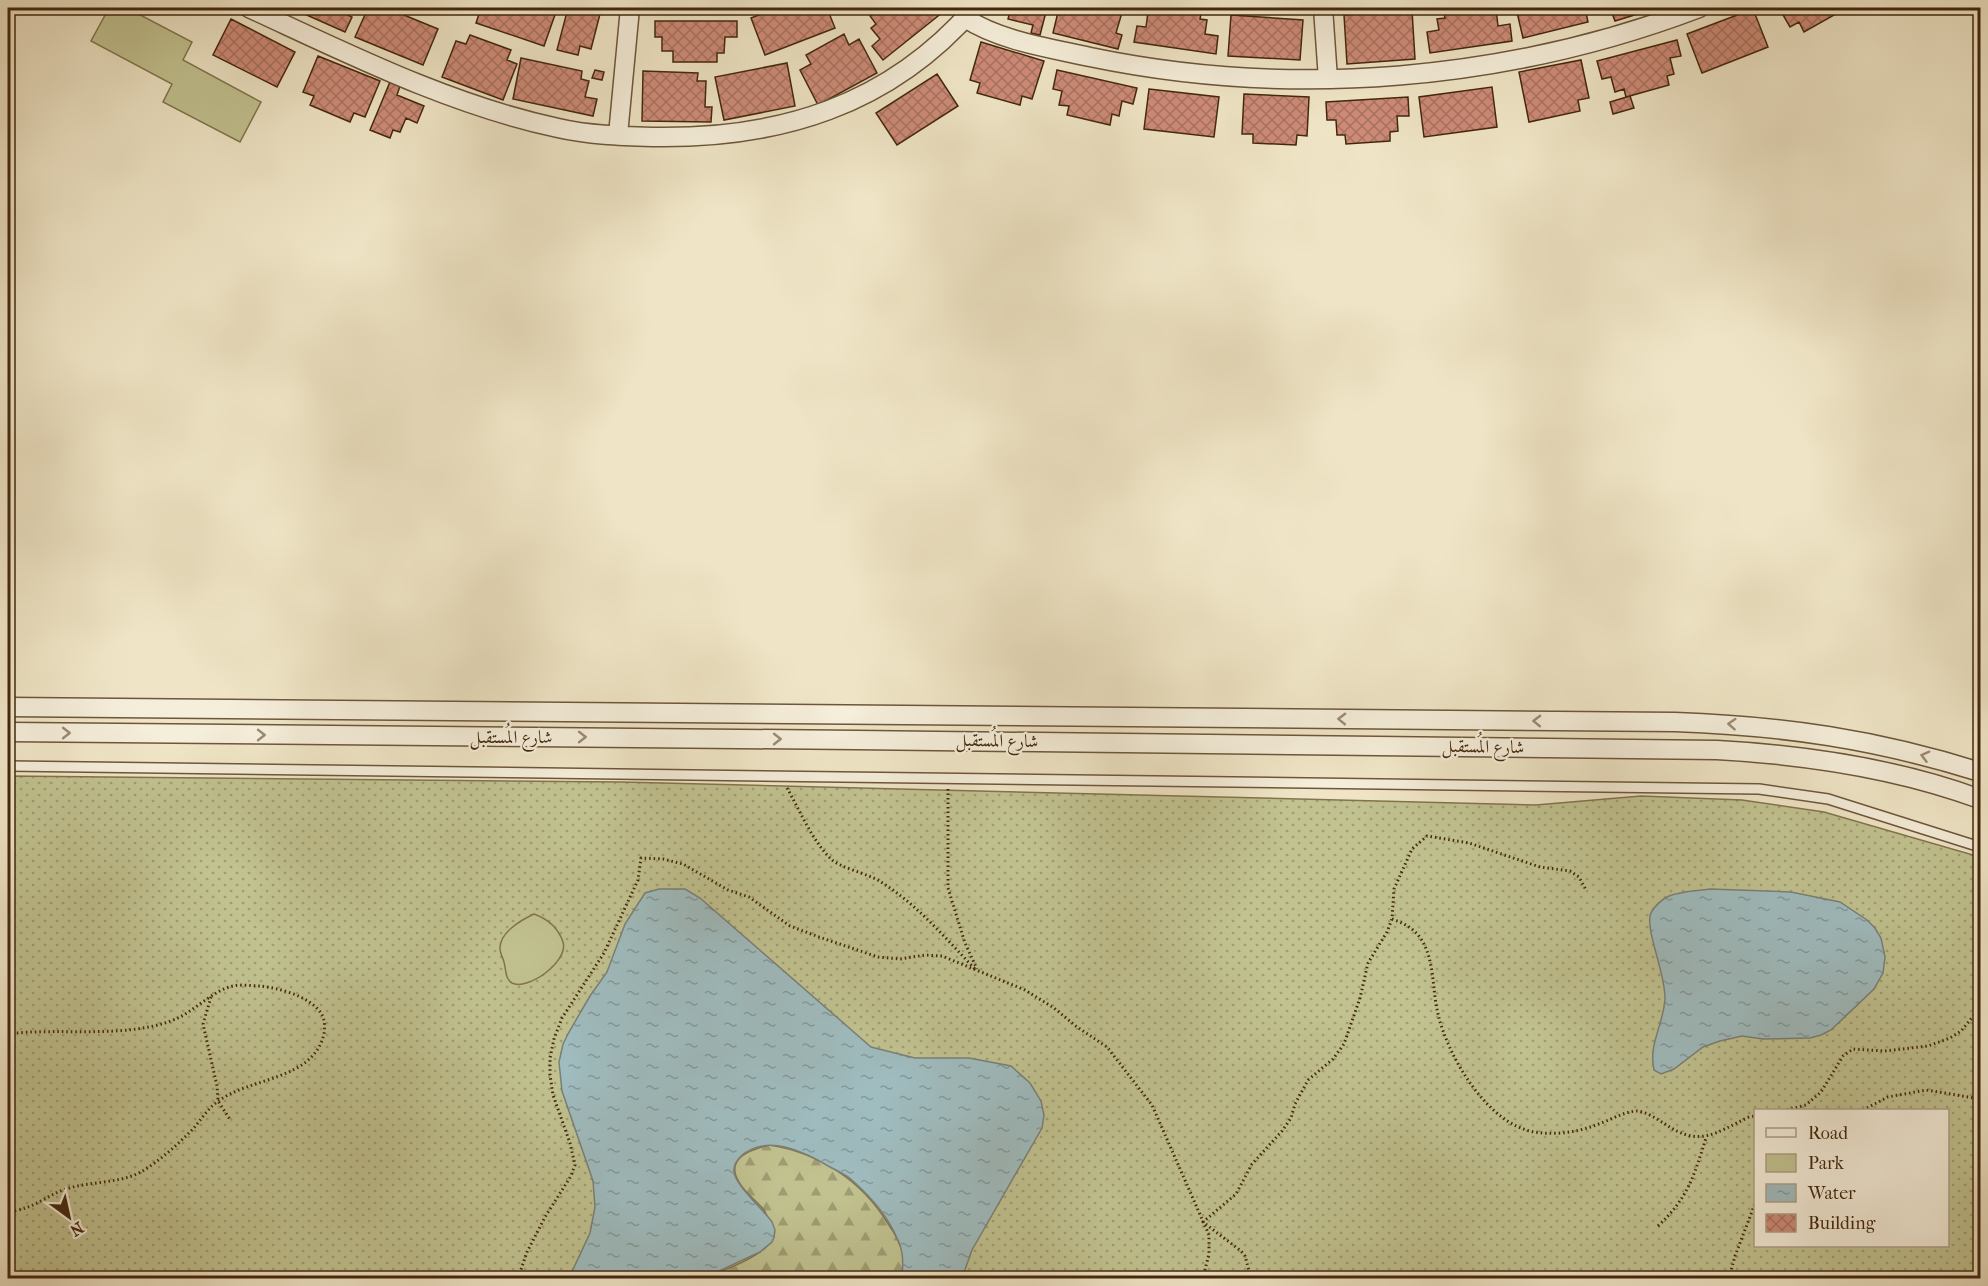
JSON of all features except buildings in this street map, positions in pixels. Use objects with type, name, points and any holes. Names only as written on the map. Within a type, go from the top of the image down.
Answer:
[{"type":"street","points":[[249,8],[390,72],[457,99],[526,121],[560,129],[618,135],[676,137],[713,136],[777,127],[807,119],[848,102],[889,80],[932,48],[970,13],[994,33],[1113,62],[1200,74],[1328,79],[1428,73],[1511,60],[1637,29],[1699,8]]},
{"type":"street","points":[[618,135],[630,8]]},
{"type":"street","points":[[1323,8],[1328,79]]},
{"type":"street","name":"شارع المُستقبل","points":[[8,707],[1675,722],[1766,727],[1855,739],[1980,772]]},
{"type":"street","name":"شارع المُستقبل","points":[[8,732],[1718,750],[1763,752],[1854,765],[1924,781],[1980,799]]},
{"type":"lane","points":[[8,766],[1759,789],[1828,799],[1980,847]]},
{"type":"path","points":[[780,776],[822,848],[833,861],[863,872],[898,894],[923,915],[977,971]]},
{"type":"path","points":[[949,778],[948,888],[959,926],[977,971]]},
{"type":"path","points":[[1203,1222],[1236,1194],[1252,1164],[1291,1118],[1295,1104],[1308,1080],[1333,1059],[1344,1044],[1360,998],[1368,963],[1392,919],[1394,889],[1412,849],[1427,836],[1469,843],[1540,867],[1570,871],[1580,877],[1586,890]]},
{"type":"path","points":[[518,1278],[528,1252],[575,1165],[573,1150],[551,1085],[550,1059],[554,1039],[562,1018],[604,953],[638,880],[641,858],[683,864],[728,890],[749,897],[790,926],[878,957],[900,959],[926,955],[942,956],[1025,990],[1107,1047],[1152,1105],[1203,1222],[1210,1243],[1203,1278]]},
{"type":"path","points":[[1392,919],[1412,928],[1422,939],[1430,962],[1438,1014],[1453,1053],[1489,1107],[1514,1126],[1533,1132],[1557,1134],[1582,1130],[1623,1113],[1639,1111],[1690,1136],[1706,1138],[1754,1116]]},
{"type":"path","points":[[8,1034],[70,1030],[119,1031],[147,1026],[177,1018],[232,986],[263,987],[299,997],[315,1005],[323,1015],[325,1027],[322,1042],[314,1054],[301,1066],[218,1101],[191,1131],[141,1172],[127,1178],[64,1189],[27,1208],[8,1212]]},
{"type":"path","points":[[211,997],[203,1024],[217,1086],[218,1101],[231,1121]]},
{"type":"path","points":[[1791,1109],[1806,1105],[1821,1092],[1844,1056],[1853,1049],[1885,1051],[1928,1046],[1950,1038],[1961,1031],[1980,1008]]},
{"type":"path","points":[[1865,1109],[1888,1097],[1926,1090],[1980,1099]]},
{"type":"path","points":[[1658,1226],[1674,1211],[1685,1195],[1706,1138]]},
{"type":"path","points":[[1729,1278],[1754,1204]]},
{"type":"path","points":[[1203,1222],[1241,1251],[1245,1256],[1251,1278]]},
{"type":"green space","points":[[109,8],[127,8],[192,42],[183,60],[261,102],[240,142],[163,102],[172,84],[91,41]]},
{"type":"green space","points":[[8,776],[622,782],[1536,805],[1641,796],[1742,800],[1824,812],[1980,857],[1980,1278],[8,1278]]},
{"type":"green space","points":[[534,914],[544,918],[555,928],[563,942],[563,950],[553,966],[536,979],[527,983],[512,983],[507,976],[500,951],[501,943],[507,932]]},
{"type":"green space","points":[[770,1145],[805,1154],[822,1162],[865,1193],[877,1207],[899,1242],[903,1258],[902,1278],[704,1278],[753,1257],[762,1251],[774,1237],[764,1210],[744,1190],[735,1174],[737,1161],[742,1156]]},
{"type":"water","points":[[659,889],[685,889],[700,898],[871,1047],[915,1058],[969,1058],[1011,1066],[1030,1083],[1041,1101],[1044,1115],[1042,1128],[972,1250],[962,1278],[902,1278],[903,1258],[899,1243],[884,1215],[866,1194],[848,1177],[820,1161],[798,1151],[774,1145],[751,1149],[740,1158],[734,1167],[739,1184],[772,1222],[775,1230],[772,1242],[760,1252],[704,1278],[569,1278],[590,1233],[595,1207],[593,1181],[562,1091],[559,1062],[563,1044],[590,996],[607,972],[625,924],[645,893]]},
{"type":"water","points":[[1710,889],[1791,892],[1840,902],[1875,928],[1881,938],[1885,957],[1883,973],[1874,989],[1831,1030],[1821,1035],[1810,1038],[1763,1039],[1742,1036],[1720,1041],[1703,1047],[1674,1069],[1661,1074],[1654,1070],[1653,1051],[1665,998],[1651,933],[1650,916],[1658,904],[1669,896]]}]
